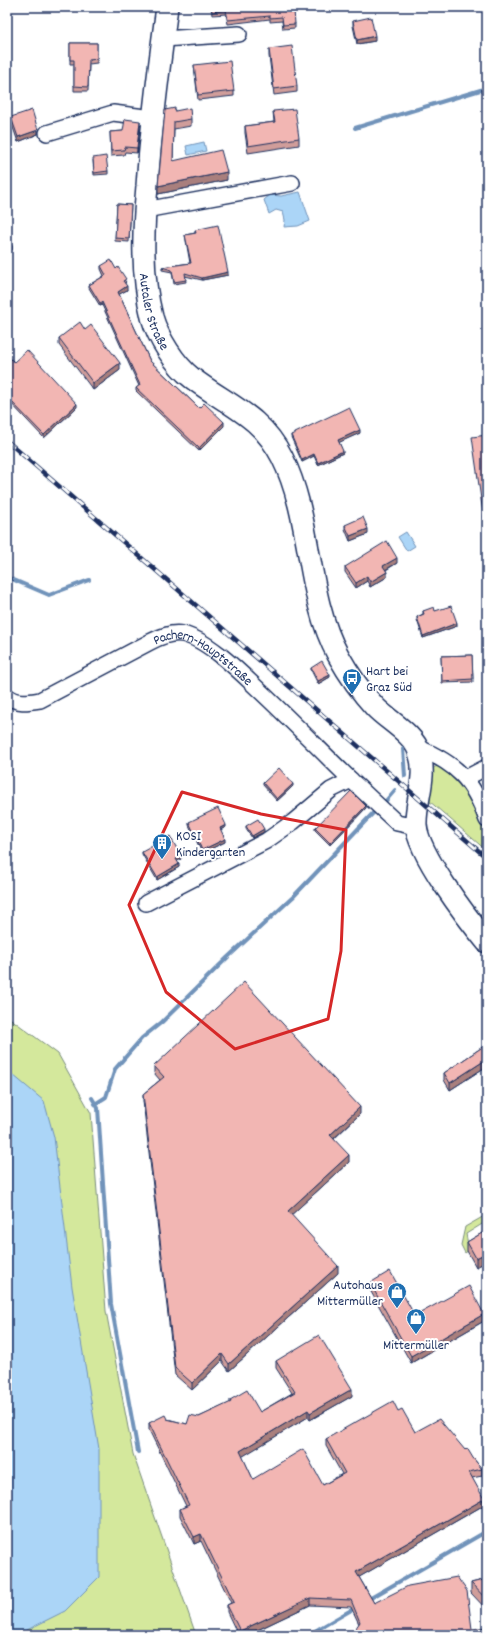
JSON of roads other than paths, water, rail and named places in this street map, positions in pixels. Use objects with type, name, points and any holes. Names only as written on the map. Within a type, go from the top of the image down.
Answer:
[{"type":"main road","name":"Autaler Straße","points":[[167,7],[153,118],[145,210],[143,268],[148,300],[157,334],[173,357],[191,377],[252,418],[266,432],[276,446],[284,462],[291,482],[304,528],[325,627],[348,672],[376,707],[407,735],[417,747]]},
{"type":"main road","points":[[417,747],[421,760],[422,776],[416,828],[422,846],[450,894],[487,942]]},
{"type":"street","points":[[163,39],[239,34]]},
{"type":"street","points":[[47,132],[113,113],[153,118]]},
{"type":"street","points":[[145,210],[292,183]]},
{"type":"street","name":"Pachern-Hauptstraße","points":[[7,696],[12,700],[24,703],[40,700],[165,635],[182,634],[198,640],[217,652],[278,707],[351,780],[397,823],[416,828]]},
{"type":"street","points":[[417,747],[450,764],[466,778],[481,804],[487,820]]},
{"type":"street","points":[[466,778],[487,767]]},
{"type":"street","points":[[146,903],[266,841],[293,822],[331,790],[351,780]]},
{"type":"water","points":[[204,142],[206,151],[188,155],[186,146]]},
{"type":"water","points":[[300,192],[310,221],[298,226],[284,227],[285,220],[283,212],[276,210],[269,214],[264,200],[270,195],[281,196]]},
{"type":"water","points":[[406,532],[415,546],[407,551],[398,537]]},
{"type":"water","points":[[7,1072],[13,1075],[44,1101],[54,1137],[72,1287],[99,1449],[99,1577],[65,1611],[17,1635],[7,1635]]},
{"type":"waterway","points":[[355,128],[487,88]]},
{"type":"waterway","points":[[7,577],[49,595],[89,580]]},
{"type":"waterway","points":[[403,749],[405,776]]},
{"type":"waterway","points":[[384,803],[395,790]]},
{"type":"waterway","points":[[95,1104],[106,1097],[115,1069],[142,1038],[162,1022],[227,958],[293,897],[376,810]]},
{"type":"waterway","points":[[92,1098],[98,1108],[111,1304],[138,1452]]},
{"type":"waterway","points":[[369,1599],[487,1531]]},
{"type":"waterway","points":[[308,1635],[353,1609]]},
{"type":"railway","points":[[7,441],[487,858]]},
{"type":"place","name":"Hart bei Graz Süd","points":[[352,695]]},
{"type":"place","name":"KOSI Kindergarten","points":[[162,860]]},
{"type":"place","name":"Autohaus Mittermüller","points":[[397,1309]]},
{"type":"place","name":"Mittermüller","points":[[416,1335]]}]
